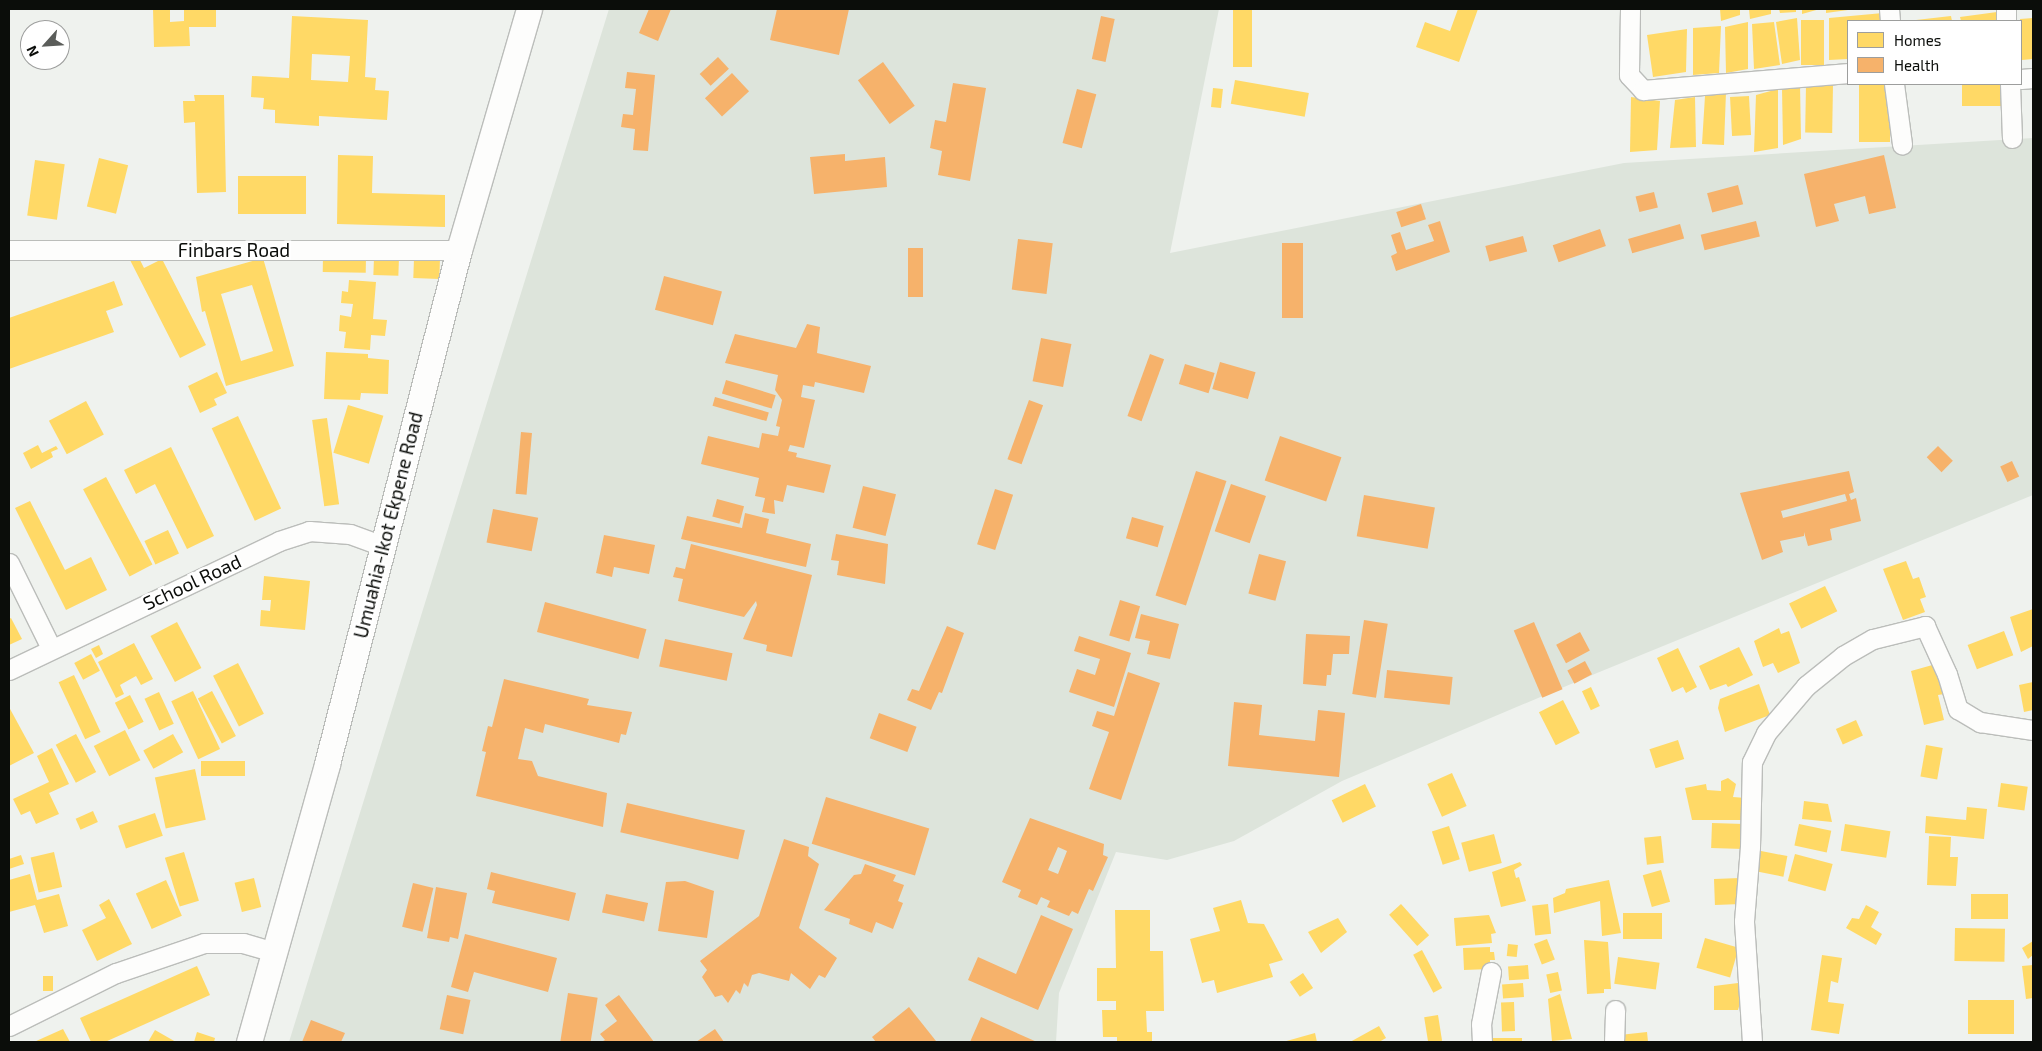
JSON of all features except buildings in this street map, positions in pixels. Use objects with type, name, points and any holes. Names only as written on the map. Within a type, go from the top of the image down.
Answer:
[{"type":"main road","name":"Umuahia-Ikot Ekpene Road","points":[[249,1042],[383,546],[459,250],[529,9]]},
{"type":"street","points":[[1630,9],[1629,75],[1643,90],[1847,73]]},
{"type":"street","points":[[1894,85],[1902,144]]},
{"type":"street","points":[[2010,85],[2012,138]]},
{"type":"street","name":"Finbars Road","points":[[9,250],[459,250]]},
{"type":"street","name":"School Road","points":[[9,670],[51,648],[280,541],[309,531],[350,534],[383,546]]},
{"type":"street","points":[[9,563],[51,648]]},
{"type":"street","points":[[1752,1042],[1744,921],[1752,809],[1752,762],[1766,732],[1806,686],[1843,656],[1873,639],[1924,626],[1947,674],[1958,709],[1980,722],[2033,730]]},
{"type":"street","points":[[9,1026],[116,973],[204,943],[243,943],[274,952]]},
{"type":"street","points":[[1482,1042],[1481,1024],[1491,972]]},
{"type":"street","points":[[1614,1010],[1614,1042]]},
{"type":"shaded area","points":[[609,9],[1219,9],[1170,253],[1624,163],[2033,138],[2033,495],[1597,673],[1342,781],[1234,841],[1167,860],[1116,852],[1059,993],[1056,1042],[289,1042]]}]
